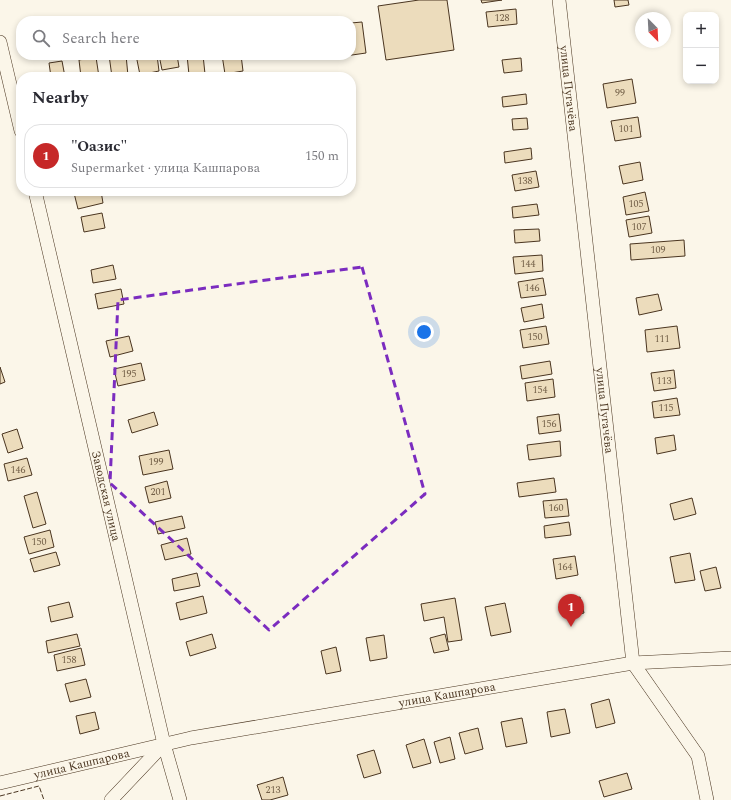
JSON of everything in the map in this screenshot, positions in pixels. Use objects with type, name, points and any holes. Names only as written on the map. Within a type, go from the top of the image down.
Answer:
[{"type":"street","name":"улица Пугачёва","points":[[560,0],[633,663],[698,756],[707,800]]},
{"type":"street","points":[[0,42],[16,110]]},
{"type":"street","name":"Заводская улица","points":[[36,196],[164,744],[180,800]]},
{"type":"street","name":"улица Кашпарова","points":[[0,783],[192,738],[633,663],[731,658]]},
{"type":"street","name":"улица Кашпарова","points":[[111,800],[164,744]]},
{"type":"highlighted area","points":[[362,267],[425,494],[269,630],[110,483],[118,300]]},
{"type":"building","points":[[419,0],[447,0],[454,50],[386,60],[378,6]]},
{"type":"building","points":[[481,0],[502,0],[482,3]]},
{"type":"building","points":[[614,0],[628,0],[629,5],[615,7]]},
{"type":"building","points":[[516,9],[517,24],[488,27],[486,12]]},
{"type":"building","points":[[362,22],[366,53],[356,54],[356,23]]},
{"type":"building","points":[[521,58],[522,71],[504,73],[502,60]]},
{"type":"building","points":[[79,60],[96,60],[98,72],[80,72]]},
{"type":"building","points":[[110,60],[126,60],[128,72],[111,72]]},
{"type":"building","points":[[137,60],[158,60],[159,71],[139,72]]},
{"type":"building","points":[[160,60],[178,60],[179,67],[162,70]]},
{"type":"building","points":[[188,60],[204,60],[205,72],[189,72]]},
{"type":"building","points":[[223,60],[242,60],[243,71],[225,72]]},
{"type":"building","points":[[62,61],[64,72],[50,72],[49,63]]},
{"type":"building","points":[[632,79],[636,103],[607,108],[603,84]]},
{"type":"building","points":[[526,94],[527,104],[503,107],[502,97]]},
{"type":"building","points":[[638,117],[641,137],[615,141],[611,121]]},
{"type":"building","points":[[527,118],[528,129],[513,130],[512,119]]},
{"type":"building","points":[[531,148],[532,159],[505,163],[504,152]]},
{"type":"building","points":[[640,162],[643,180],[623,184],[619,166]]},
{"type":"building","points":[[536,171],[539,187],[515,191],[512,175]]},
{"type":"building","points":[[645,192],[649,211],[626,215],[623,197]]},
{"type":"building","points":[[75,196],[102,196],[103,203],[78,209]]},
{"type":"building","points":[[537,204],[539,215],[513,218],[512,207]]},
{"type":"building","points":[[102,213],[105,228],[84,232],[81,217]]},
{"type":"building","points":[[649,216],[652,233],[629,237],[626,220]]},
{"type":"building","points":[[539,229],[540,241],[515,243],[514,230]]},
{"type":"building","points":[[684,240],[685,256],[631,260],[630,244]]},
{"type":"building","points":[[542,255],[543,271],[515,274],[513,257]]},
{"type":"building","points":[[113,265],[116,279],[93,283],[91,270]]},
{"type":"building","points":[[543,278],[546,295],[521,298],[518,282]]},
{"type":"building","points":[[121,289],[124,304],[98,309],[95,294]]},
{"type":"building","points":[[658,294],[662,310],[639,315],[636,298]]},
{"type":"building","points":[[542,304],[544,318],[524,322],[521,308]]},
{"type":"building","points":[[546,326],[549,344],[523,348],[520,330]]},
{"type":"building","points":[[677,326],[680,348],[647,352],[645,330]]},
{"type":"building","points":[[129,336],[133,351],[110,357],[106,341]]},
{"type":"building","points":[[550,361],[552,374],[522,379],[520,366]]},
{"type":"building","points":[[141,363],[145,380],[118,386],[114,369]]},
{"type":"building","points":[[0,367],[5,382],[0,384]]},
{"type":"building","points":[[674,370],[676,388],[654,391],[651,373]]},
{"type":"building","points":[[553,379],[555,397],[527,401],[525,383]]},
{"type":"building","points":[[677,398],[680,415],[654,418],[652,402]]},
{"type":"building","points":[[154,412],[158,425],[132,433],[128,420]]},
{"type":"building","points":[[559,414],[561,431],[539,434],[537,417]]},
{"type":"building","points":[[17,429],[23,448],[8,453],[2,434]]},
{"type":"building","points":[[674,435],[676,450],[657,454],[655,438]]},
{"type":"building","points":[[560,441],[561,456],[529,460],[527,445]]},
{"type":"building","points":[[169,450],[173,469],[143,475],[139,456]]},
{"type":"building","points":[[27,458],[32,475],[8,481],[4,464]]},
{"type":"building","points":[[554,478],[556,492],[519,497],[517,483]]},
{"type":"building","points":[[167,481],[171,498],[149,503],[145,487]]},
{"type":"building","points":[[37,492],[46,524],[33,528],[24,496]]},
{"type":"building","points":[[692,498],[696,514],[674,520],[670,504]]},
{"type":"building","points":[[567,499],[569,516],[545,518],[543,501]]},
{"type":"building","points":[[182,516],[185,528],[158,534],[155,522]]},
{"type":"building","points":[[569,522],[571,535],[545,538],[544,526]]},
{"type":"building","points":[[50,530],[54,547],[29,554],[24,537]]},
{"type":"building","points":[[187,538],[191,554],[165,560],[161,545]]},
{"type":"building","points":[[56,552],[60,565],[34,572],[30,559]]},
{"type":"building","points":[[690,553],[695,580],[675,583],[670,557]]},
{"type":"building","points":[[575,556],[578,575],[556,579],[553,559]]},
{"type":"building","points":[[716,567],[721,588],[705,591],[700,571]]},
{"type":"building","points":[[197,573],[200,586],[174,591],[172,579]]},
{"type":"building","points":[[203,596],[207,613],[180,620],[176,603]]},
{"type":"building","points":[[580,597],[584,613],[566,617],[562,601]]},
{"type":"building","points":[[455,598],[462,640],[448,642],[444,617],[424,621],[421,604]]},
{"type":"building","points":[[69,602],[73,617],[51,622],[48,607]]},
{"type":"building","points":[[505,603],[511,632],[491,636],[485,607]]},
{"type":"building","points":[[77,634],[80,646],[48,653],[46,641]]},
{"type":"building","points":[[212,634],[216,648],[190,656],[186,642]]},
{"type":"building","points":[[445,634],[449,650],[434,653],[430,638]]},
{"type":"building","points":[[384,635],[387,658],[370,661],[366,638]]},
{"type":"building","points":[[336,647],[341,671],[326,674],[321,651]]},
{"type":"building","points":[[81,648],[85,665],[57,671],[54,655]]},
{"type":"building","points":[[86,679],[91,697],[70,702],[65,684]]},
{"type":"building","points":[[609,699],[615,723],[596,728],[591,704]]},
{"type":"building","points":[[565,709],[570,733],[551,737],[547,712]]},
{"type":"building","points":[[95,712],[99,729],[80,734],[76,716]]},
{"type":"building","points":[[522,718],[527,743],[506,747],[501,722]]},
{"type":"building","points":[[478,728],[483,749],[465,754],[459,733]]},
{"type":"building","points":[[450,737],[455,759],[440,763],[434,742]]},
{"type":"building","points":[[424,739],[431,763],[413,768],[406,745]]},
{"type":"building","points":[[374,750],[381,773],[364,778],[357,755]]},
{"type":"building","points":[[627,773],[632,789],[604,797],[599,781]]},
{"type":"building","points":[[283,777],[288,795],[270,800],[262,800],[257,785]]},
{"type":"fence","points":[[0,796],[39,786],[44,800]]},
{"type":"place","name":"\"Оазис\"","points":[[571,627]]}]
